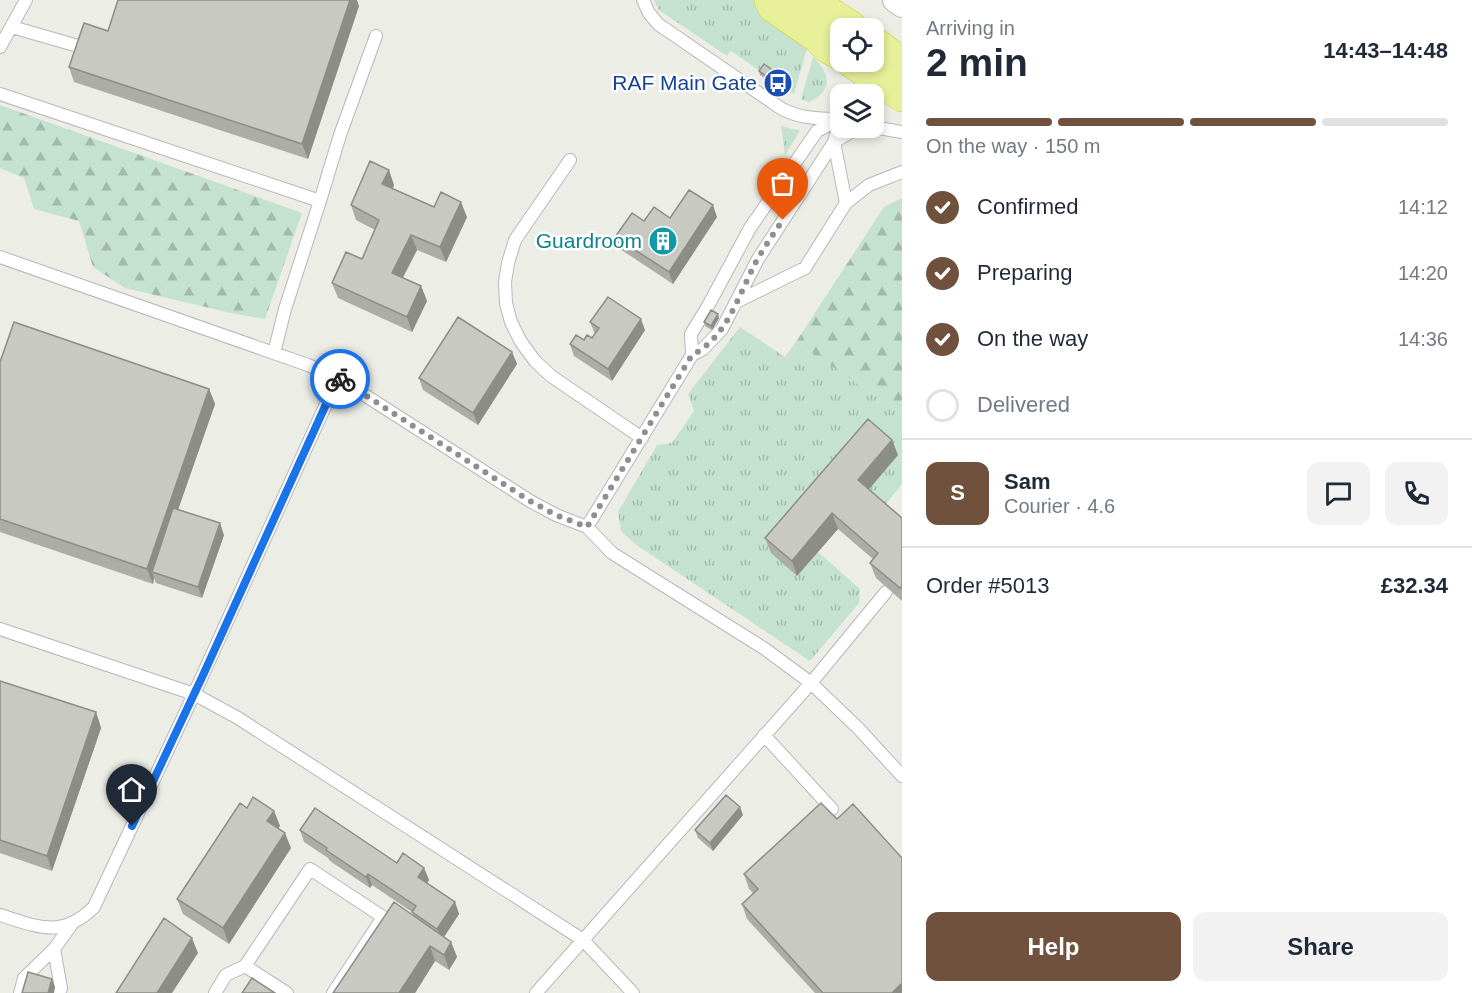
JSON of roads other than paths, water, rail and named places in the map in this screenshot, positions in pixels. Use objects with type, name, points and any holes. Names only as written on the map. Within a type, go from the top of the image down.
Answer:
[{"type":"highway","points":[[771,0],[774,6],[819,37],[830,48]]},
{"type":"highway","points":[[808,0],[836,18]]},
{"type":"highway","points":[[880,72],[902,95]]},
{"type":"street","points":[[895,0],[902,4]]},
{"type":"lane","points":[[0,47],[26,0]]},
{"type":"lane","points":[[642,0],[658,24],[782,109],[796,116],[830,118]]},
{"type":"lane","points":[[12,27],[78,46]]},
{"type":"lane","points":[[274,353],[285,309],[340,135],[376,36]]},
{"type":"lane","points":[[0,94],[320,201]]},
{"type":"lane","points":[[692,355],[691,334],[750,228],[817,131],[830,124]]},
{"type":"lane","points":[[884,129],[902,132]]},
{"type":"lane","points":[[587,527],[692,355],[703,349],[722,329],[758,259],[835,138]]},
{"type":"lane","points":[[834,142],[841,138]]},
{"type":"lane","points":[[834,142],[846,203]]},
{"type":"lane","points":[[570,160],[515,240],[505,282],[508,313],[521,342],[535,362],[642,438]]},
{"type":"lane","points":[[736,302],[805,268],[846,203],[869,185],[902,172]]},
{"type":"lane","points":[[0,257],[308,365],[338,378],[530,501],[556,515],[587,527],[612,553],[765,650],[811,683],[859,729],[902,776]]},
{"type":"lane","points":[[0,915],[36,927],[54,928],[82,919],[94,907],[338,378]]},
{"type":"lane","points":[[536,993],[811,683],[886,592]]},
{"type":"lane","points":[[0,629],[194,694],[238,718],[583,940],[633,993]]},
{"type":"lane","points":[[764,735],[832,809]]},
{"type":"lane","points":[[214,993],[226,975],[245,966],[310,869],[383,917],[333,993]]},
{"type":"lane","points":[[20,993],[24,978],[54,949],[72,924]]},
{"type":"lane","points":[[54,949],[60,993]]},
{"type":"lane","points":[[245,966],[286,993]]},
{"type":"place","name":"RAF Main Gate","points":[[778,83]]},
{"type":"place","name":"Guardroom","points":[[663,241]]}]
